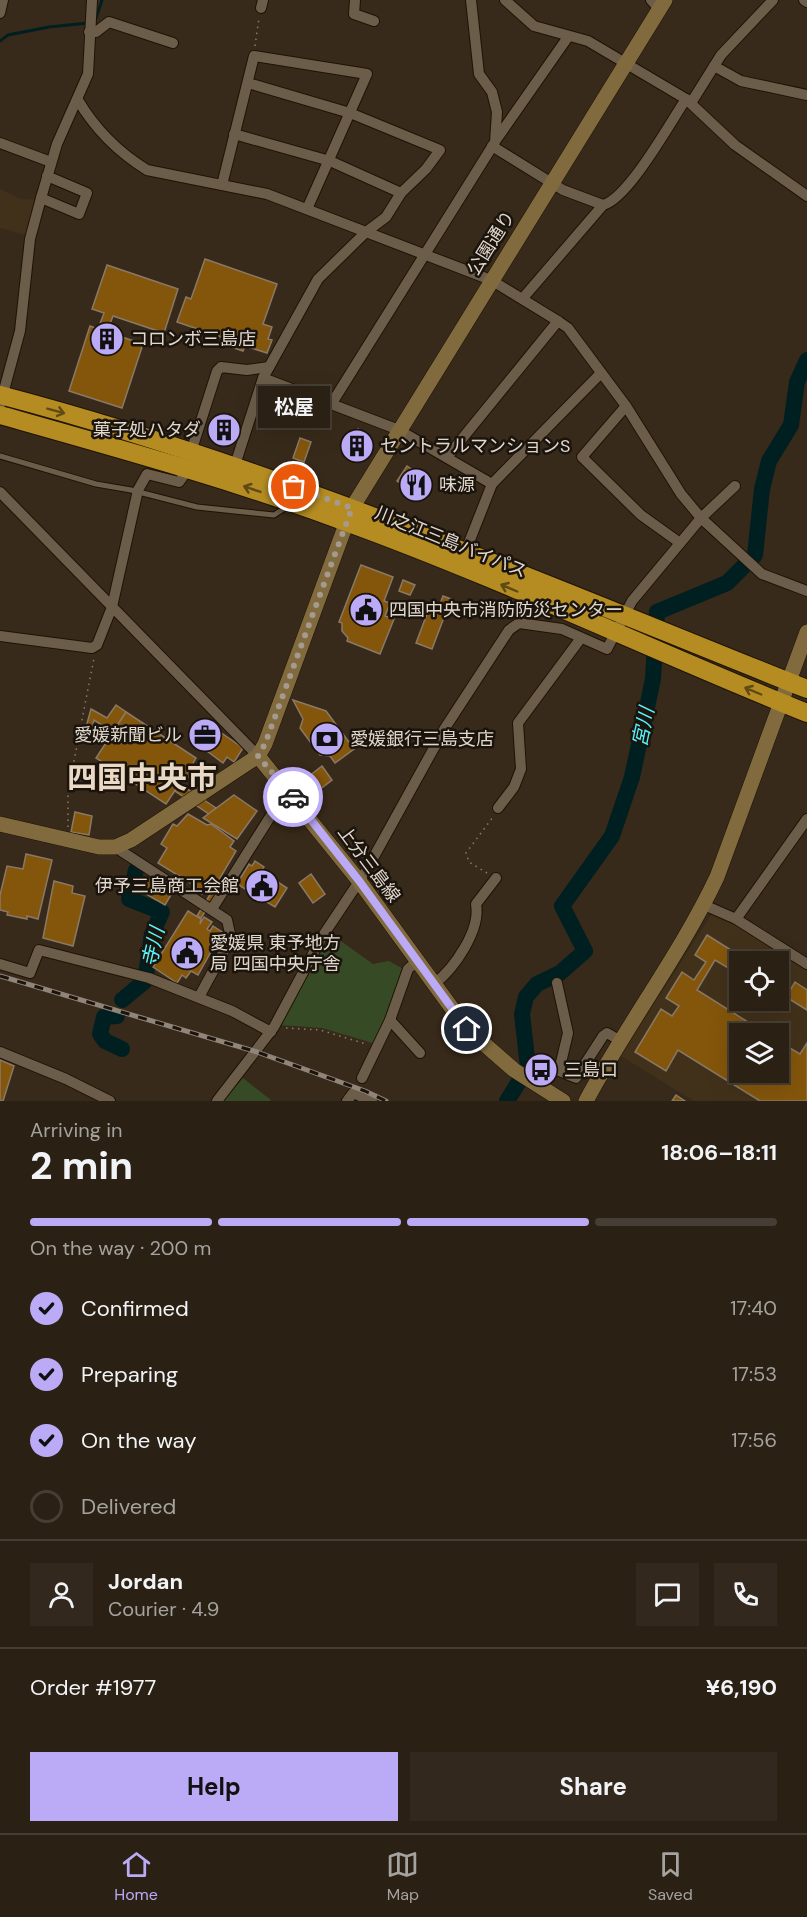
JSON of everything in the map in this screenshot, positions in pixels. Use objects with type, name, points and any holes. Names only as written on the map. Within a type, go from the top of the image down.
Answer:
[{"type":"highway","name":"川之江三島バイパス","points":[[1,398],[190,460],[291,503],[350,515],[466,550],[807,689]]},
{"type":"highway","name":"川之江三島バイパス","points":[[0,415],[190,460],[235,465],[617,633],[807,713]]},
{"type":"street","points":[[0,13],[3,0]]},
{"type":"street","points":[[355,0],[354,14],[374,21]]},
{"type":"street","points":[[471,0],[479,74],[492,92],[497,112],[494,144]]},
{"type":"street","points":[[505,0],[534,26],[588,41],[627,62],[688,101],[735,145],[807,196]]},
{"type":"street","points":[[523,298],[603,205],[611,203],[626,188],[721,55],[773,0]]},
{"type":"street","points":[[1,398],[20,331],[30,239],[41,198],[51,162],[88,74],[91,1]]},
{"type":"street","name":"公園通り","points":[[350,515],[399,430],[627,62],[659,3]]},
{"type":"street","points":[[89,32],[96,32],[109,22],[173,43]]},
{"type":"street","points":[[332,403],[494,144],[568,37]]},
{"type":"street","points":[[222,185],[254,56],[366,74],[330,161],[307,209]]},
{"type":"street","points":[[714,66],[741,81],[807,95]]},
{"type":"street","points":[[235,465],[263,378],[318,279],[366,232],[386,217],[401,194],[426,169],[440,150],[350,113],[248,83]]},
{"type":"street","points":[[78,100],[92,124],[130,159],[147,170],[267,194],[491,280],[558,321],[568,328],[626,405],[681,494],[701,518],[762,574],[807,591]]},
{"type":"street","points":[[234,134],[330,161],[401,194]]},
{"type":"street","points":[[0,143],[51,162]]},
{"type":"street","points":[[494,144],[552,183],[603,205]]},
{"type":"street","points":[[41,198],[79,214],[87,194],[47,176]]},
{"type":"street","points":[[448,456],[558,321]]},
{"type":"street","points":[[0,636],[92,648],[97,645],[112,607],[138,491],[147,474],[179,482],[190,460],[217,371],[221,367],[247,370],[269,367]]},
{"type":"street","points":[[466,550],[492,484],[601,373]]},
{"type":"street","points":[[263,378],[399,430],[448,456],[492,484]]},
{"type":"street","points":[[626,405],[582,457],[641,515],[680,543]]},
{"type":"street","points":[[217,1101],[272,1030],[322,937],[360,882],[445,728],[509,630],[519,623],[562,629],[607,649],[632,601],[701,518],[735,486]]},
{"type":"street","points":[[0,492],[258,756]]},
{"type":"street","points":[[115,847],[131,840],[258,756],[265,744],[350,515]]},
{"type":"street","points":[[586,1101],[619,1040],[704,905],[717,877],[807,632]]},
{"type":"street","points":[[498,808],[514,787],[521,769],[518,723],[581,638]]},
{"type":"street","name":"上分三島線","points":[[258,756],[360,882],[467,1029],[514,1070],[563,1101]]},
{"type":"street","points":[[212,909],[287,790]]},
{"type":"street","points":[[736,919],[807,819]]},
{"type":"street","points":[[0,826],[115,847],[227,920],[231,938],[199,997]]},
{"type":"street","points":[[434,984],[456,964],[478,915],[476,904],[496,878]]},
{"type":"street","points":[[704,905],[736,919],[807,964]]},
{"type":"street","points":[[0,964],[30,973],[39,950],[147,977],[199,997],[272,1030]]},
{"type":"street","points":[[362,1078],[390,1020],[408,969],[417,961]]},
{"type":"street","points":[[557,983],[568,1033],[559,1071],[576,1078],[603,1036],[607,1033],[619,1040]]},
{"type":"street","points":[[390,1020],[420,1053]]},
{"type":"street","points":[[0,1052],[92,1097],[110,1101]]},
{"type":"street","points":[[347,1101],[353,1093],[372,1101]]},
{"type":"lane","points":[[0,456],[96,484],[138,491],[197,507],[274,515],[291,503]]},
{"type":"path","points":[[254,56],[262,4]]},
{"type":"path","points":[[66,839],[68,792],[97,645]]},
{"type":"path","points":[[496,878],[469,862],[466,853],[498,808]]},
{"type":"path","points":[[272,1030],[320,1030],[378,1048]]},
{"type":"shaded area","points":[[0,189],[20,199],[37,200],[26,235],[0,228]]},
{"type":"shaded area","points":[[715,909],[778,951],[729,951],[729,1011],[789,1011],[789,958],[807,970],[807,1101],[694,1101],[621,1056]]},
{"type":"green space","points":[[328,932],[373,964],[389,961],[405,970],[376,1044],[322,1028],[279,1025]]},
{"type":"green space","points":[[243,1078],[271,1100],[223,1101]]},
{"type":"building","points":[[205,259],[277,284],[263,324],[272,327],[268,339],[272,340],[267,353],[245,346],[243,351],[222,344],[224,338],[177,322],[186,297],[191,299]]},
{"type":"building","name":"コロンボ三島店","points":[[107,265],[178,289],[164,333],[113,316],[107,332],[143,344],[122,408],[69,391],[90,326],[98,329],[104,313],[92,309]]},
{"type":"building","name":"菓子処ハタダ","points":[[219,421],[233,425],[229,438],[215,434]]},
{"type":"building","name":"セントラルマンションS","points":[[358,429],[369,436],[359,462],[345,457],[354,431],[357,432]]},
{"type":"building","points":[[300,438],[311,442],[304,462],[293,458]]},
{"type":"building","name":"味源","points":[[407,466],[431,482],[424,498],[397,481]]},
{"type":"building","name":"四国中央市消防防災センター","points":[[361,565],[393,577],[384,601],[390,603],[385,616],[394,619],[380,654],[347,641],[348,638],[342,631],[342,623],[339,622]]},
{"type":"building","points":[[403,580],[415,585],[410,595],[399,591]]},
{"type":"building","points":[[443,596],[451,599],[432,649],[416,643],[430,606],[438,609]]},
{"type":"building","name":"愛媛銀行三島支店","points":[[293,700],[326,711],[354,749],[335,763],[330,756],[320,755],[300,728],[303,719]]},
{"type":"building","points":[[116,705],[126,712],[113,732],[94,720],[88,743],[82,742],[91,709],[107,718]]},
{"type":"building","points":[[126,712],[196,758],[188,772],[191,774],[187,779],[184,777],[166,804],[96,758]]},
{"type":"building","name":"愛媛新聞ビル","points":[[207,719],[219,728],[203,750],[191,742]]},
{"type":"building","points":[[220,732],[243,748],[234,762],[227,757],[223,763],[207,751]]},
{"type":"building","points":[[322,766],[332,780],[314,794],[304,780]]},
{"type":"building","points":[[180,784],[216,808],[209,814],[175,791]]},
{"type":"building","points":[[234,795],[257,811],[237,839],[203,818]]},
{"type":"building","points":[[75,812],[92,816],[89,835],[71,832]]},
{"type":"building","points":[[188,814],[207,825],[211,824],[234,841],[230,847],[236,851],[210,895],[204,891],[202,894],[195,890],[197,887],[158,863],[167,848],[161,844],[173,824],[177,826]]},
{"type":"building","points":[[26,854],[52,860],[38,919],[7,915],[8,912],[0,910],[0,895],[7,866],[23,869]]},
{"type":"building","name":"伊予三島商工会館","points":[[255,861],[264,867],[261,871],[287,888],[275,907],[237,884],[249,864],[252,866]]},
{"type":"building","points":[[311,874],[325,894],[313,903],[299,883]]},
{"type":"building","points":[[148,879],[172,893],[165,905],[141,891]]},
{"type":"building","points":[[54,881],[73,886],[72,893],[85,896],[73,946],[43,938]]},
{"type":"building","points":[[217,883],[221,886],[201,918],[197,916]]},
{"type":"building","name":"愛媛県 東予地方 局 四国中央庁舎","points":[[188,911],[201,919],[200,924],[204,917],[212,922],[207,929],[210,931],[213,926],[222,932],[198,975],[191,971],[186,978],[182,975],[177,983],[153,967]]},
{"type":"building","points":[[707,935],[732,951],[729,951],[729,968],[715,960],[697,990],[750,1023],[729,1023],[729,1082],[678,1050],[666,1071],[635,1052],[661,1009],[672,1016],[679,1006],[666,998],[682,972],[694,980],[706,962],[695,955]]},
{"type":"building","points":[[795,982],[807,990],[807,1010],[789,999],[789,992]]},
{"type":"building","points":[[807,1043],[807,1101],[760,1101],[731,1083],[789,1083],[789,1048],[800,1054]]},
{"type":"building","points":[[0,1060],[14,1066],[3,1101],[0,1101]]},
{"type":"building","points":[[676,1095],[685,1101],[672,1101]]},
{"type":"waterway","points":[[96,18],[102,0]]},
{"type":"waterway","points":[[0,41],[8,35],[49,27],[88,23]]},
{"type":"waterway","name":"宮川","points":[[507,1101],[528,1067],[522,1014],[526,997],[537,984],[560,973],[585,951],[562,906],[612,836],[632,777],[653,679],[657,612],[727,583],[755,555],[762,489],[769,461],[791,425],[797,382],[807,360]]},
{"type":"waterway","name":"寺川","points":[[122,1000],[145,981],[152,934],[162,912],[129,899],[136,870]]},
{"type":"waterway","name":"寺川","points":[[117,1016],[104,1017],[100,1034],[105,1041],[122,1049]]},
{"type":"railway","points":[[0,976],[257,1052],[365,1091],[386,1101]]},
{"type":"way so far","points":[[293,797],[258,756],[265,744],[352,508],[294,487]]},
{"type":"place","name":"コロンボ三島店","points":[[107,339]]},
{"type":"place","name":"菓子処ハタダ","points":[[224,430]]},
{"type":"place","name":"セントラルマンションS","points":[[357,446]]},
{"type":"place","name":"味源","points":[[416,485]]},
{"type":"place","name":"松屋","points":[[294,487]]},
{"type":"place","name":"四国中央市消防防災センター","points":[[366,610]]},
{"type":"place","name":"愛媛新聞ビル","points":[[205,735]]},
{"type":"place","name":"愛媛銀行三島支店","points":[[327,739]]},
{"type":"place","name":"伊予三島商工会館","points":[[262,886]]},
{"type":"place","name":"愛媛県 東予地方 局 四国中央庁舎","points":[[187,953]]},
{"type":"place","name":"三島口","points":[[541,1070]]},
{"type":"district","name":"四国中央市","points":[[142,778]]},
{"type":"route","points":[[293,797],[360,882],[467,1029]]}]
